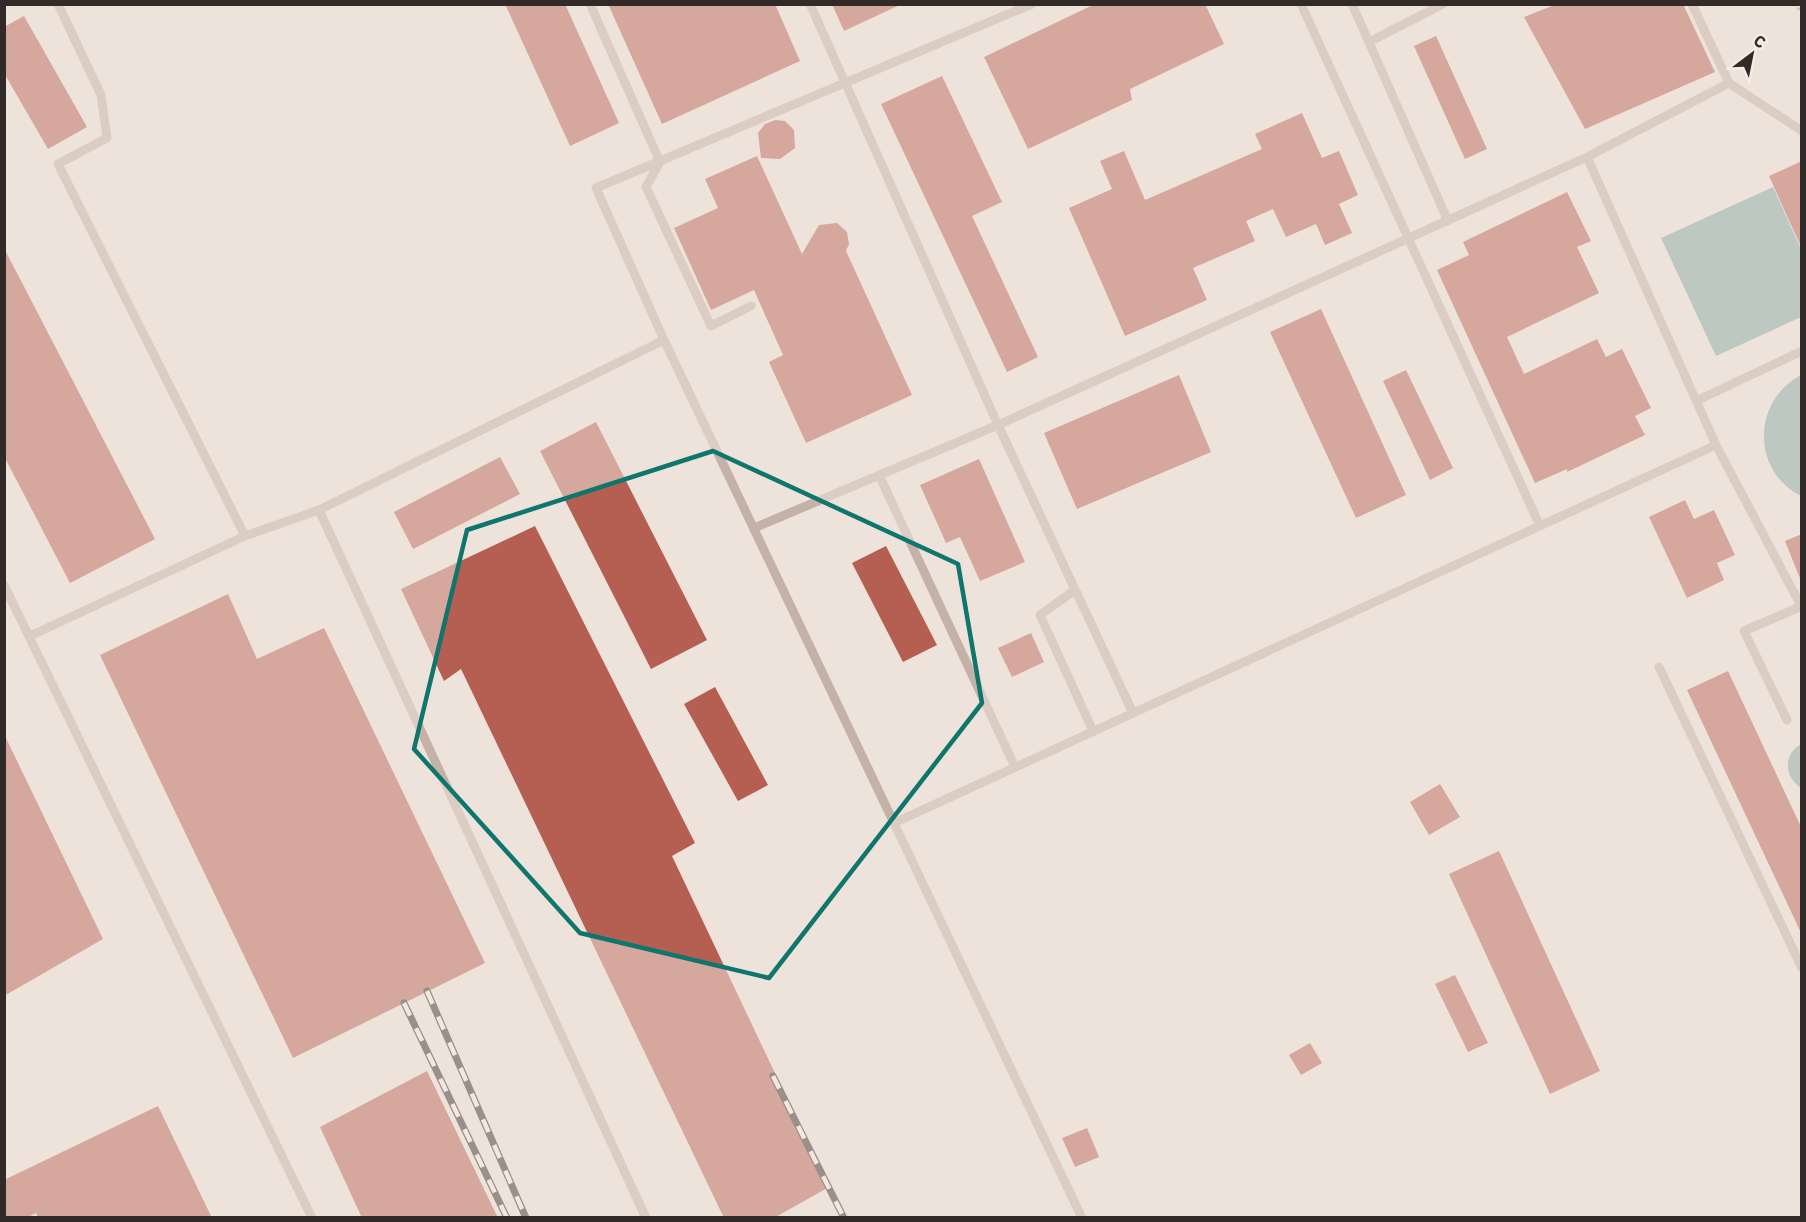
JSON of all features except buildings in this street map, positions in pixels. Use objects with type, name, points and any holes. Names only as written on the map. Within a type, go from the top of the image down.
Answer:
[{"type":"lane","points":[[58,4],[101,95],[107,138],[58,164],[246,536]]},
{"type":"lane","points":[[590,4],[660,162]]},
{"type":"lane","points":[[810,4],[998,425],[1133,713]]},
{"type":"lane","points":[[1032,4],[846,85],[596,188],[664,340],[1082,1218]]},
{"type":"lane","points":[[1301,4],[1540,526]]},
{"type":"lane","points":[[1352,4],[1448,221]]},
{"type":"lane","points":[[1369,42],[1443,4]]},
{"type":"lane","points":[[1692,4],[1729,83],[1802,131]]},
{"type":"lane","points":[[754,528],[998,425],[1587,158],[1729,83]]},
{"type":"lane","points":[[1587,158],[1716,445],[1801,606],[1744,632],[1787,720]]},
{"type":"lane","points":[[660,162],[646,187],[711,326],[751,306]]},
{"type":"lane","points":[[30,636],[246,536],[319,510],[664,340]]},
{"type":"lane","points":[[1696,400],[1802,351]]},
{"type":"lane","points":[[894,823],[1716,445]]},
{"type":"lane","points":[[879,475],[1015,767]]},
{"type":"lane","points":[[319,510],[646,1218]]},
{"type":"lane","points":[[4,585],[312,1218]]},
{"type":"lane","points":[[1075,590],[1040,615],[1094,731]]},
{"type":"lane","points":[[1659,667],[1800,963]]},
{"type":"path","points":[[1793,4],[1802,12]]},
{"type":"highlighted area","points":[[713,451],[958,564],[982,703],[769,978],[580,933],[414,749],[467,530]]},
{"type":"water","points":[[1773,187],[1801,249],[1801,317],[1716,356],[1661,238]]},
{"type":"water","points":[[1801,375],[1801,496],[1785,485],[1773,470],[1766,454],[1764,436],[1766,418],[1773,401],[1785,387]]},
{"type":"water","points":[[1801,744],[1801,788],[1791,778],[1788,766],[1791,754]]},
{"type":"railway","points":[[427,991],[526,1218]]},
{"type":"railway","points":[[404,1003],[507,1218]]},
{"type":"railway","points":[[773,1076],[844,1218]]}]
